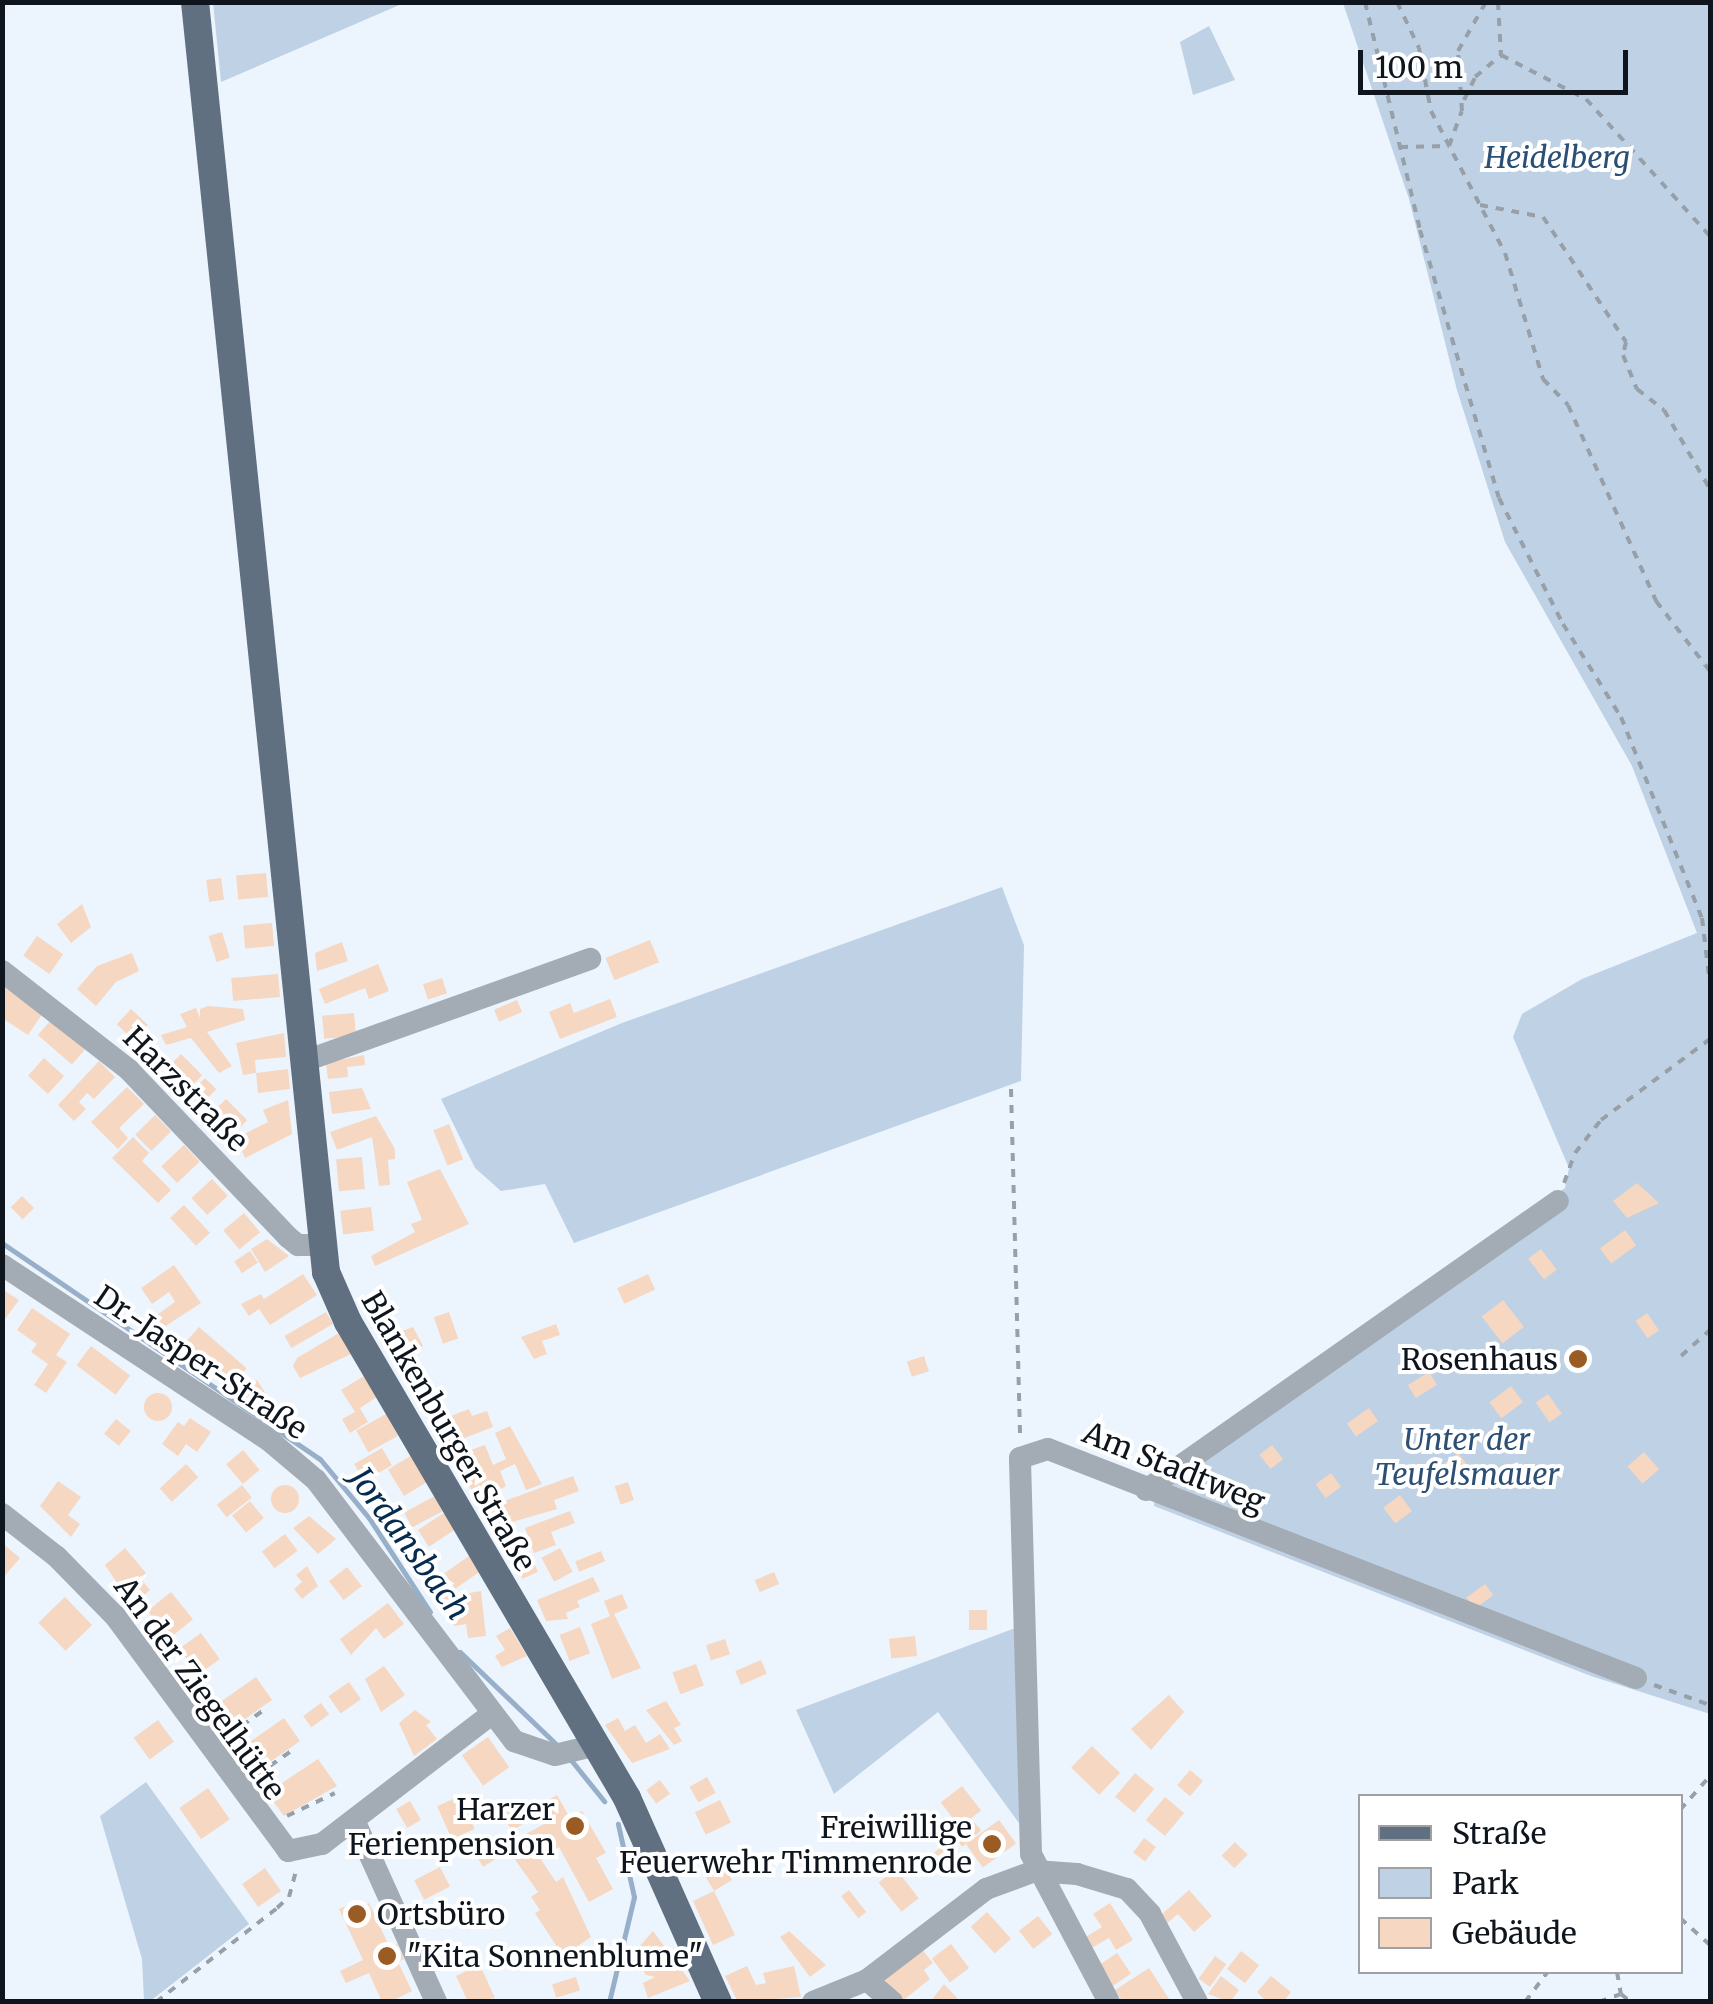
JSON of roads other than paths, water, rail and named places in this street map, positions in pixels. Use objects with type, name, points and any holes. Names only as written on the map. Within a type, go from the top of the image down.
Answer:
[{"type":"main road","name":"Blankenburger Straße","points":[[195,2],[323,1245],[348,1322],[663,1871],[718,2002]]},
{"type":"street","points":[[305,1061],[590,959]]},
{"type":"street","name":"Harzstraße","points":[[2,971],[129,1070],[288,1237],[298,1244],[323,1245]]},
{"type":"street","points":[[1146,1490],[1558,1201]]},
{"type":"street","name":"Dr.-Jasper-Straße","points":[[2,1265],[271,1442],[316,1480],[489,1716],[528,1750],[554,1756],[590,1749]]},
{"type":"street","name":"Am Stadtweg","points":[[1035,1872],[1028,1825],[1020,1458],[1048,1450],[1636,1678]]},
{"type":"street","name":"An der Ziegelhütte","points":[[2,1514],[88,1586],[158,1671],[275,1842],[300,1853],[354,1820]]},
{"type":"street","points":[[436,2002],[354,1820],[489,1716]]},
{"type":"street","points":[[1035,1872],[1109,2002]]},
{"type":"street","points":[[813,2002],[867,1980],[986,1888],[1035,1872],[1076,1874],[1126,1889],[1150,1914],[1197,2002]]},
{"type":"street","points":[[867,1980],[892,2002]]},
{"type":"waterway","name":"Jordansbach","points":[[2,1243],[320,1459],[369,1518],[430,1612]]},
{"type":"waterway","name":"Jordansbach","points":[[460,1652],[557,1745]]},
{"type":"waterway","name":"Jordansbach","points":[[571,1760],[604,1801]]},
{"type":"waterway","name":"Jordansbach","points":[[609,2002],[634,1897],[618,1824]]},
{"type":"place","name":"Rosenhaus","points":[[1578,1359]]},
{"type":"place","name":"Harzer Ferienpension","points":[[575,1826]]},
{"type":"place","name":"Freiwillige Feuerwehr Timmenrode","points":[[992,1844]]},
{"type":"place","name":"Ortsbüro","points":[[357,1914]]},
{"type":"place","name":"\"Kita Sonnenblume\"","points":[[387,1956]]},
{"type":"park label","name":"Heidelberg","points":[[1557,157]]},
{"type":"park label","name":"Unter der Teufelsmauer","points":[[1467,1456]]}]
